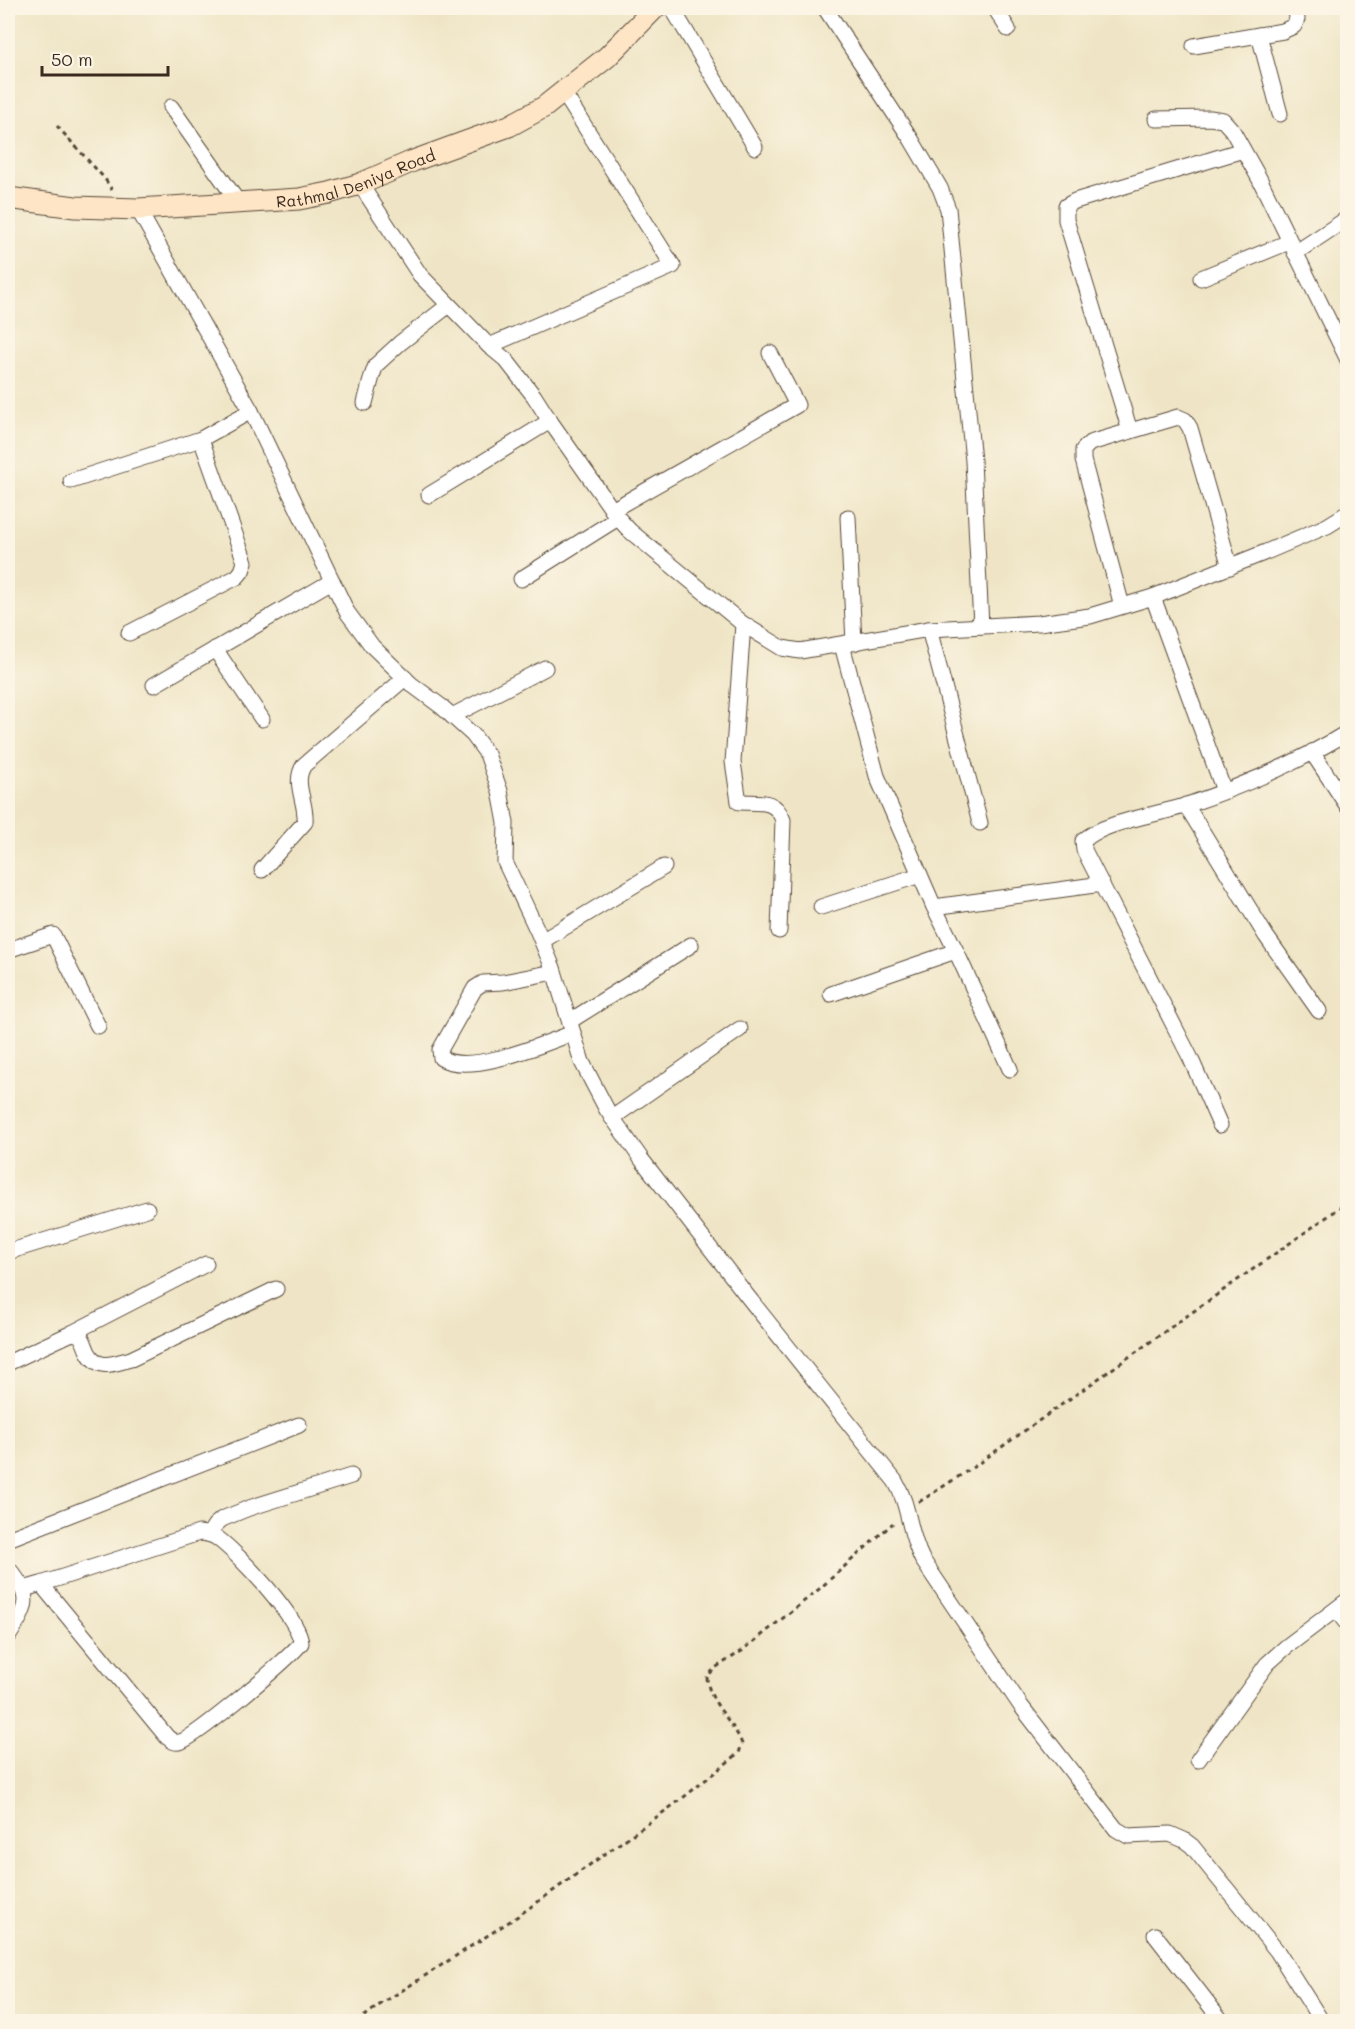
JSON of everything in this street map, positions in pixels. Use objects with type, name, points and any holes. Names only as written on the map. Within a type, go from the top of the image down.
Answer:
[{"type":"street","name":"Rathmal Deniya Road","points":[[8,198],[75,207],[131,209],[299,199],[360,184],[413,161],[508,126],[544,107],[607,57],[656,8]]},
{"type":"street","points":[[672,8],[755,147]]},
{"type":"street","points":[[825,8],[940,188],[948,209],[973,461],[981,626]]},
{"type":"street","points":[[995,8],[1008,29]]},
{"type":"street","points":[[1194,46],[1283,31],[1294,26],[1297,19],[1296,8]]},
{"type":"street","points":[[1259,35],[1280,114]]},
{"type":"street","points":[[489,346],[673,266],[562,92]]},
{"type":"street","points":[[171,107],[237,202]]},
{"type":"street","points":[[1156,119],[1210,118],[1222,120],[1232,130],[1259,178],[1347,360]]},
{"type":"street","points":[[1130,431],[1066,220],[1066,206],[1075,201],[1243,150]]},
{"type":"street","points":[[360,184],[420,275],[489,346],[506,360],[534,396],[615,514],[630,531],[743,624],[782,648],[800,651],[929,629],[1039,623],[1080,618],[1153,597],[1230,567],[1327,526],[1347,513]]},
{"type":"street","points":[[131,209],[251,411],[347,612],[362,634],[405,678],[473,735],[487,754],[500,791],[506,823],[506,862],[554,972],[582,1062],[612,1118],[642,1161],[748,1297],[895,1481],[902,1493],[914,1545],[921,1559],[1021,1706],[1088,1795],[1116,1829],[1128,1836],[1170,1834],[1192,1846],[1277,1951],[1322,2022]]},
{"type":"street","points":[[1201,278],[1292,248],[1347,218]]},
{"type":"street","points":[[365,403],[376,365],[449,305]]},
{"type":"street","points":[[521,579],[615,514],[797,405],[770,353]]},
{"type":"street","points":[[70,482],[201,439],[251,411]]},
{"type":"street","points":[[1122,606],[1083,460],[1083,450],[1090,443],[1178,417],[1185,420],[1190,428],[1230,567]]},
{"type":"street","points":[[429,495],[550,421]]},
{"type":"street","points":[[129,633],[237,577],[242,571],[244,562],[201,439]]},
{"type":"street","points":[[848,518],[848,644],[877,776],[934,907],[1010,1069]]},
{"type":"street","points":[[154,685],[332,581]]},
{"type":"street","points":[[1153,597],[1224,791]]},
{"type":"street","points":[[743,624],[733,762],[739,802],[770,804],[779,810],[783,820],[779,931]]},
{"type":"street","points":[[929,629],[980,823]]},
{"type":"street","points":[[215,649],[262,719]]},
{"type":"street","points":[[452,716],[545,668]]},
{"type":"street","points":[[261,870],[305,822],[298,779],[304,765],[405,678]]},
{"type":"street","points":[[1220,1125],[1190,1057],[1084,850],[1083,841],[1090,834],[1186,806],[1295,762],[1347,732]]},
{"type":"street","points":[[1312,752],[1347,807]]},
{"type":"street","points":[[1186,806],[1266,936],[1318,1011]]},
{"type":"street","points":[[542,941],[664,867]]},
{"type":"street","points":[[821,907],[920,875]]},
{"type":"street","points":[[934,907],[1102,884]]},
{"type":"street","points":[[8,950],[53,935],[98,1026]]},
{"type":"street","points":[[554,972],[503,982],[483,983],[475,988],[440,1050],[441,1058],[448,1062],[494,1060],[572,1027],[691,945]]},
{"type":"street","points":[[831,994],[956,951]]},
{"type":"street","points":[[612,1118],[740,1029]]},
{"type":"street","points":[[8,1252],[147,1209]]},
{"type":"street","points":[[8,1363],[206,1264]]},
{"type":"street","points":[[72,1333],[80,1335],[92,1359],[98,1364],[109,1365],[131,1359],[276,1289]]},
{"type":"street","points":[[8,1539],[299,1425]]},
{"type":"street","points":[[209,1534],[222,1519],[249,1508],[351,1476]]},
{"type":"street","points":[[24,1589],[199,1533],[209,1534],[233,1552],[266,1586],[301,1636],[301,1643],[207,1726],[181,1742],[174,1742],[167,1737],[41,1584]]},
{"type":"street","points":[[8,1568],[24,1589],[27,1599],[25,1609],[8,1637]]},
{"type":"street","points":[[1198,1760],[1267,1664],[1342,1605],[1347,1625]]},
{"type":"street","points":[[1155,1935],[1221,2020],[1219,2022]]},
{"type":"path","points":[[57,126],[131,209]]},
{"type":"path","points":[[357,2022],[378,2006],[518,1916],[680,1801],[739,1753],[742,1744],[738,1733],[708,1688],[707,1677],[715,1668],[742,1651],[818,1590],[921,1500],[972,1468],[1347,1202]]}]
